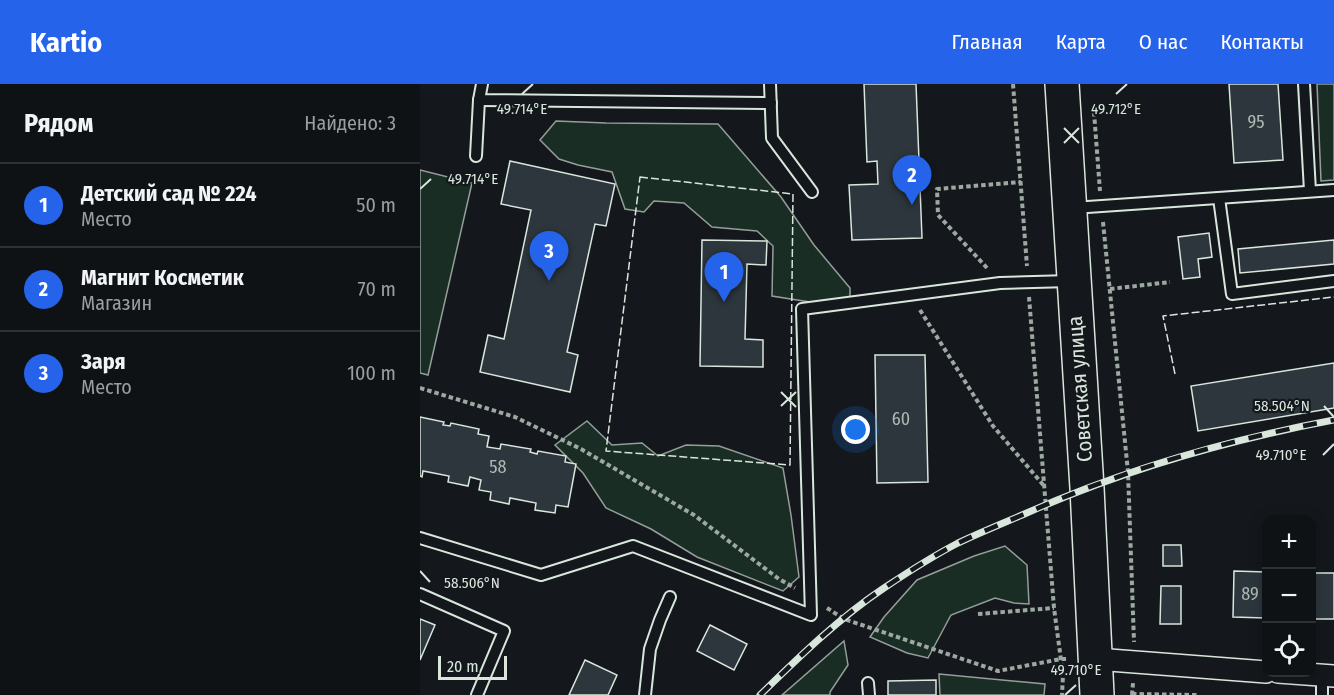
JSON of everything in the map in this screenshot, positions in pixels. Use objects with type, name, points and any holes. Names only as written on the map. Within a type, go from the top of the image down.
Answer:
[{"type":"main road","name":"Советская улица","points":[[1062,84],[1086,207],[1074,281],[1096,659],[1096,695]]},
{"type":"street","points":[[1096,659],[1262,672]]},
{"type":"street","points":[[1302,677],[1326,682]]},
{"type":"lane","points":[[476,156],[482,84]]},
{"type":"lane","points":[[770,84],[772,138],[812,192]]},
{"type":"lane","points":[[1304,84],[1310,191]]},
{"type":"lane","points":[[479,100],[771,104]]},
{"type":"lane","points":[[1086,207],[1334,189]]},
{"type":"lane","points":[[1220,198],[1232,294],[1334,281]]},
{"type":"lane","points":[[420,538],[541,575],[633,546],[811,615],[802,309],[1000,283],[1074,281]]},
{"type":"lane","points":[[420,594],[504,631],[477,695]]},
{"type":"lane","points":[[645,695],[650,649],[670,597]]},
{"type":"lane","points":[[868,683],[869,695]]},
{"type":"path","points":[[1013,84],[1054,608],[1063,675],[1062,695]]},
{"type":"path","points":[[1094,106],[1086,207],[1110,289],[1128,472],[1135,661],[1132,695],[1197,695]]},
{"type":"path","points":[[1000,283],[938,215],[937,189],[1021,182]]},
{"type":"path","points":[[1110,289],[1170,282]]},
{"type":"path","points":[[911,295],[993,426],[1045,488]]},
{"type":"path","points":[[420,388],[515,417],[581,450],[694,515],[779,579],[844,619],[998,671],[1061,659],[1096,659]]},
{"type":"path","points":[[978,614],[1054,608]]},
{"type":"green space","points":[[1317,84],[1334,84],[1334,180],[1321,181]]},
{"type":"green space","points":[[556,121],[718,124],[781,197],[814,245],[850,288],[850,303],[810,302],[772,296],[773,246],[757,231],[712,227],[684,203],[654,201],[644,212],[625,209],[612,172],[559,159],[540,140]]},
{"type":"green space","points":[[420,170],[472,183],[428,375],[420,373]]},
{"type":"green space","points":[[587,421],[612,445],[642,443],[658,456],[686,445],[719,446],[783,468],[799,577],[783,591],[697,557],[651,529],[606,508],[583,473],[555,445]]},
{"type":"green space","points":[[1005,546],[1027,565],[1029,604],[995,598],[951,615],[928,658],[907,653],[870,637],[884,617],[917,580],[974,556]]},
{"type":"green space","points":[[844,641],[848,665],[830,695],[782,695]]},
{"type":"green space","points":[[939,674],[1045,684],[1044,695],[940,695]]},
{"type":"building","points":[[864,84],[916,84],[922,238],[852,240],[849,185],[878,184],[877,161],[867,162]]},
{"type":"building","points":[[1229,84],[1278,84],[1283,160],[1234,163]]},
{"type":"building","points":[[510,161],[615,184],[606,226],[595,224],[567,352],[578,355],[570,392],[480,372],[488,335],[504,339],[531,210],[501,204]]},
{"type":"building","points":[[1209,233],[1212,257],[1198,259],[1200,277],[1183,279],[1178,237]]},
{"type":"building","points":[[702,240],[767,241],[766,265],[747,264],[745,339],[763,340],[763,367],[700,366]]},
{"type":"building","points":[[1334,240],[1334,264],[1240,273],[1238,249]]},
{"type":"building","points":[[875,355],[925,355],[928,482],[877,483]]},
{"type":"building","points":[[1334,363],[1334,408],[1198,431],[1191,386]]},
{"type":"building","points":[[420,417],[444,422],[443,425],[450,426],[451,423],[479,429],[478,434],[489,436],[487,447],[500,449],[501,444],[531,449],[530,452],[537,454],[538,451],[566,456],[565,462],[576,464],[568,507],[556,505],[555,513],[535,510],[536,503],[510,498],[509,504],[490,500],[491,492],[479,490],[481,480],[470,477],[468,486],[448,482],[449,476],[423,471],[422,477],[420,476]]},
{"type":"building","points":[[1163,545],[1181,545],[1182,566],[1163,566]]},
{"type":"building","points":[[1234,571],[1262,572],[1262,618],[1233,617]]},
{"type":"building","points":[[1316,573],[1334,573],[1334,619],[1316,619]]},
{"type":"building","points":[[1161,586],[1181,586],[1181,624],[1160,624]]},
{"type":"building","points":[[420,619],[435,625],[420,660]]},
{"type":"building","points":[[710,625],[747,644],[734,670],[697,651]]},
{"type":"building","points":[[585,660],[617,675],[608,695],[569,695]]},
{"type":"building","points":[[936,680],[936,695],[888,695],[888,681]]},
{"type":"railway","points":[[760,695],[851,612],[902,576],[958,543],[1066,496],[1141,469],[1217,446],[1334,420]]},
{"type":"fence","points":[[640,177],[793,194],[790,465],[606,451],[640,177]]},
{"type":"fence","points":[[1175,374],[1163,316],[1334,297]]},
{"type":"place","name":"Магнит Косметик","points":[[912,205]]},
{"type":"place","name":"Заря","points":[[549,281]]},
{"type":"place","name":"Детский сад № 224","points":[[724,302]]}]
